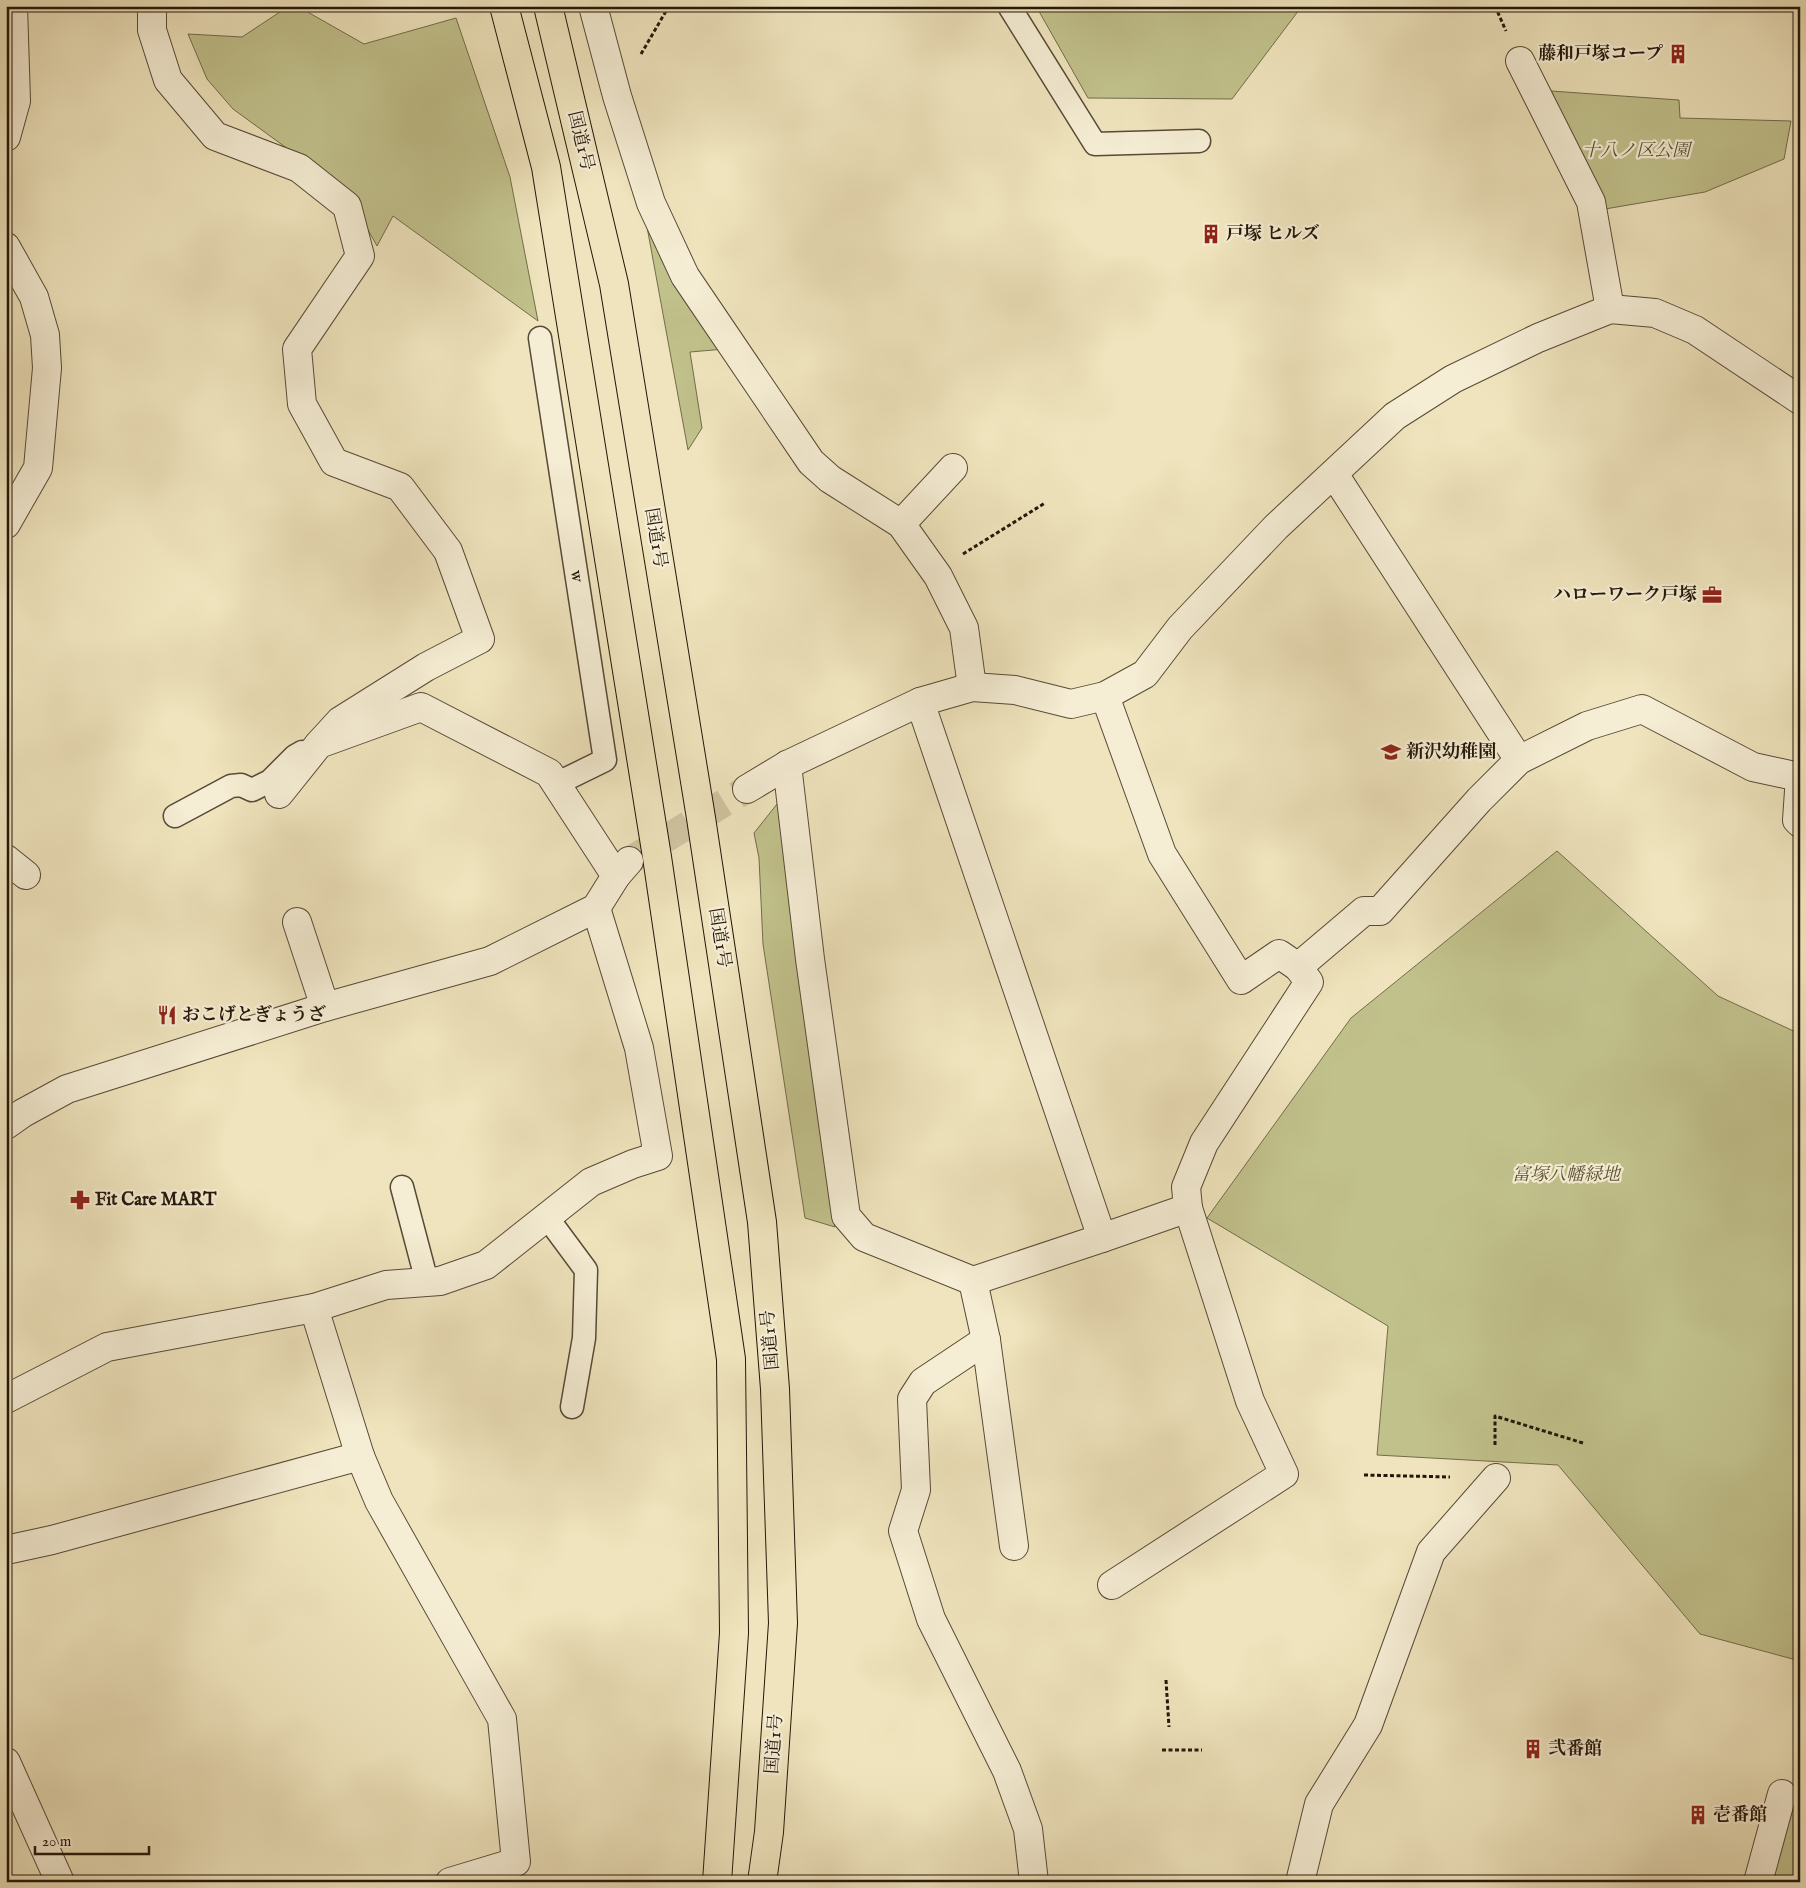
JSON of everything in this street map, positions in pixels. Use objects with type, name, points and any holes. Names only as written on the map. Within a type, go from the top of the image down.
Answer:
[{"type":"highway","points":[[504,6],[546,167],[657,857],[731,1359],[734,1633],[716,1882]]},
{"type":"highway","name":"国道1号","points":[[548,6],[614,284],[701,818],[762,1222],[775,1389],[783,1623],[769,1832],[762,1882]]},
{"type":"street","points":[[6,137],[16,101],[10,68],[13,6]]},
{"type":"street","points":[[152,6],[152,30],[168,80],[215,136],[299,168],[346,206],[360,256],[297,349],[302,404],[334,462],[400,487],[448,551],[480,639],[426,667],[340,721],[279,794]]},
{"type":"street","points":[[593,6],[618,96],[651,202],[685,276],[811,462],[830,479],[901,524],[938,576],[964,628],[972,687]]},
{"type":"street","points":[[1520,61],[1591,202],[1610,309]]},
{"type":"street","points":[[6,246],[34,297],[45,335],[48,368],[38,468],[6,524]]},
{"type":"street","points":[[747,789],[787,765],[920,702],[972,687],[1015,690],[1070,704],[1105,696],[1144,674],[1180,628],[1276,527],[1395,416],[1453,379],[1538,338],[1610,309],[1655,313],[1695,330],[1800,400]]},
{"type":"street","points":[[901,524],[952,468]]},
{"type":"street","points":[[1334,474],[1519,760]]},
{"type":"street","points":[[1105,696],[1162,854],[1241,980],[1279,954],[1298,967],[1309,982],[1204,1142],[1186,1187],[1188,1208],[1250,1402],[1284,1474],[1112,1585]]},
{"type":"street","points":[[920,702],[1102,1238]]},
{"type":"street","points":[[6,1125],[23,1113],[67,1089],[325,1007],[490,961],[596,908],[622,868],[549,773],[421,707],[319,744]]},
{"type":"street","points":[[1298,967],[1364,911],[1380,911],[1479,800],[1519,760],[1587,726],[1642,709],[1753,767],[1799,777],[1797,820],[1800,823]]},
{"type":"street","points":[[787,765],[810,958],[846,1216],[864,1237],[974,1282],[1188,1208]]},
{"type":"street","points":[[6,1399],[107,1347],[314,1308],[386,1285],[440,1281],[486,1266],[546,1216],[591,1182],[633,1164],[658,1156],[639,1048],[596,908]]},
{"type":"street","points":[[297,922],[325,1007]]},
{"type":"street","points":[[974,1282],[986,1340],[1014,1546]]},
{"type":"street","points":[[314,1308],[360,1456],[379,1501],[502,1719],[516,1862],[450,1882]]},
{"type":"street","points":[[986,1340],[923,1382],[912,1399],[916,1490],[903,1531],[931,1619],[1007,1772],[1028,1829],[1034,1882]]},
{"type":"street","points":[[6,1550],[52,1540],[360,1456]]},
{"type":"street","points":[[1300,1882],[1319,1804],[1368,1725],[1431,1552],[1496,1478]]},
{"type":"street","points":[[6,1762],[60,1882]]},
{"type":"street","points":[[1758,1882],[1782,1794]]},
{"type":"lane","points":[[1009,6],[1095,144],[1199,141]]},
{"type":"lane","name":"w","points":[[540,338],[605,760],[556,784]]},
{"type":"lane","points":[[176,816],[231,786],[241,785],[252,790],[270,781],[295,756],[319,744]]},
{"type":"lane","points":[[402,1187],[428,1282]]},
{"type":"lane","points":[[546,1216],[586,1270],[584,1338],[572,1407]]},
{"type":"path","points":[[618,96],[669,6]]},
{"type":"path","points":[[989,538],[1045,503]]},
{"type":"path","points":[[1166,1680],[1169,1727]]},
{"type":"path","points":[[1162,1750],[1202,1750]]},
{"type":"green space","points":[[289,6],[297,6],[364,44],[456,18],[510,177],[538,321],[393,216],[377,246],[347,192],[233,109],[207,79],[188,34],[242,37]]},
{"type":"green space","points":[[1036,6],[1302,6],[1232,99],[1088,98]]},
{"type":"green space","name":"十八ノ区公園","points":[[1551,91],[1679,100],[1680,118],[1791,121],[1784,159],[1705,192],[1605,209]]},
{"type":"green space","points":[[645,216],[725,349],[690,352],[702,428],[688,450]]},
{"type":"green space","points":[[781,799],[835,1227],[805,1218],[763,944],[759,858],[754,833]]},
{"type":"green space","name":"富塚八幡緑地","points":[[1557,851],[1718,996],[1800,1034],[1800,1661],[1700,1634],[1558,1465],[1377,1455],[1388,1326],[1207,1218],[1351,1018]]},
{"type":"green space","points":[[1800,1795],[1800,1882],[1765,1882],[1787,1796]]},
{"type":"tunnel","points":[[629,861],[747,789]]},
{"type":"place","name":"藤和戸塚コープ","points":[[1678,54]]},
{"type":"place","name":"戸塚 ヒルズ","points":[[1211,234]]},
{"type":"place","name":"ハローワーク戸塚","points":[[1712,595]]},
{"type":"place","name":"新沢幼稚園","points":[[1391,752]]},
{"type":"place","name":"おこげとぎょうざ","points":[[167,1015]]},
{"type":"place","name":"Fit Care MART","points":[[80,1200]]},
{"type":"place","name":"弐番館","points":[[1533,1749]]},
{"type":"place","name":"壱番館","points":[[1698,1815]]}]
